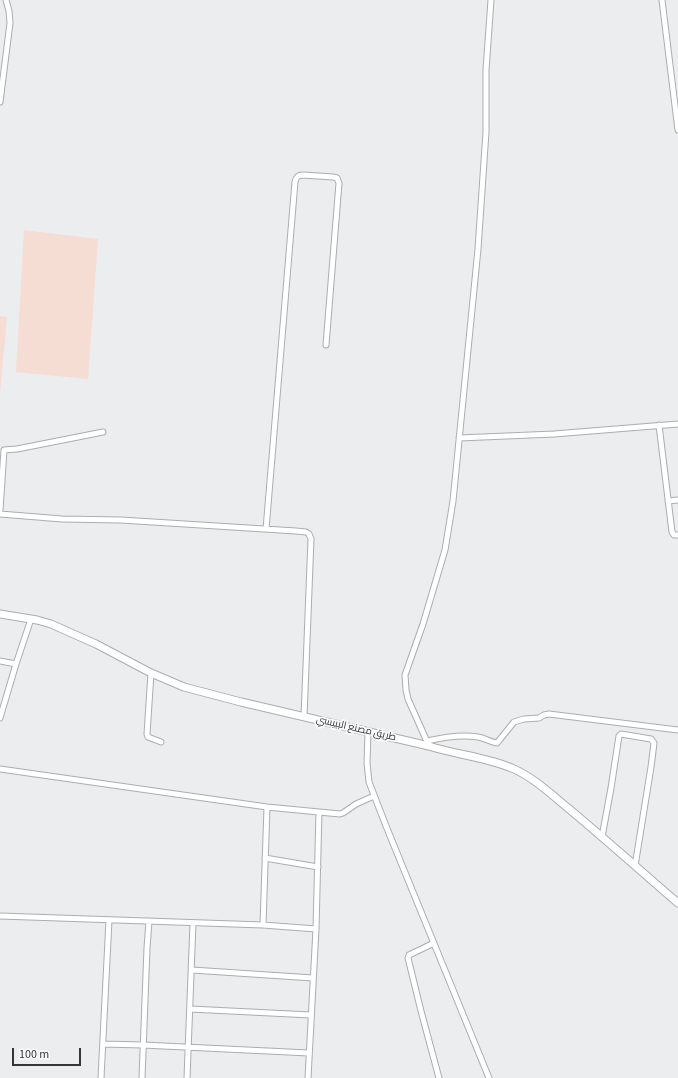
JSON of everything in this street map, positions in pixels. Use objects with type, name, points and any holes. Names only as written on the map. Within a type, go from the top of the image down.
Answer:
[{"type":"main road","name":"طريق مصنع البيبسي","points":[[0,614],[31,619],[62,628],[151,673],[171,682],[196,690],[368,732],[428,743],[439,749],[508,766],[535,781],[678,903]]},
{"type":"street","points":[[0,102],[10,23],[6,0]]},
{"type":"street","points":[[491,0],[486,70],[486,132],[478,249],[453,501],[447,542],[431,598],[405,675],[408,699],[428,743],[451,737],[471,736],[497,742],[514,722],[539,718],[546,714],[678,730]]},
{"type":"street","points":[[662,0],[678,130]]},
{"type":"street","points":[[266,529],[295,182],[296,177],[303,174],[333,176],[337,178],[339,183],[326,345]]},
{"type":"street","points":[[459,438],[554,434],[678,424]]},
{"type":"street","points":[[659,425],[672,532],[674,535],[678,535]]},
{"type":"street","points":[[0,510],[4,450],[17,449],[103,432]]},
{"type":"street","points":[[668,501],[678,500]]},
{"type":"street","points":[[0,514],[266,529],[306,532],[309,534],[311,539],[304,717]]},
{"type":"street","points":[[0,718],[2,702],[31,619]]},
{"type":"street","points":[[0,661],[16,664]]},
{"type":"street","points":[[151,673],[147,734],[148,737],[161,742]]},
{"type":"street","points":[[368,732],[367,763],[369,782],[489,1078]]},
{"type":"street","points":[[602,837],[619,736],[621,734],[651,739],[654,743],[651,768],[635,866]]},
{"type":"street","points":[[0,769],[267,806],[340,814],[356,804],[374,796]]},
{"type":"street","points":[[263,925],[267,806]]},
{"type":"street","points":[[308,1078],[316,929],[319,812]]},
{"type":"street","points":[[265,858],[318,867]]},
{"type":"street","points":[[0,916],[193,922],[316,929]]},
{"type":"street","points":[[102,1078],[109,920]]},
{"type":"street","points":[[142,1078],[146,948],[149,921]]},
{"type":"street","points":[[188,1078],[193,922]]},
{"type":"street","points":[[434,943],[409,955],[408,958],[439,1078]]},
{"type":"street","points":[[192,970],[313,978]]},
{"type":"street","points":[[190,1009],[311,1015]]},
{"type":"street","points":[[103,1044],[309,1053]]},
{"type":"shaded area","points":[[24,230],[98,239],[88,379],[16,372]]},
{"type":"shaded area","points":[[0,316],[7,317],[0,393]]}]
